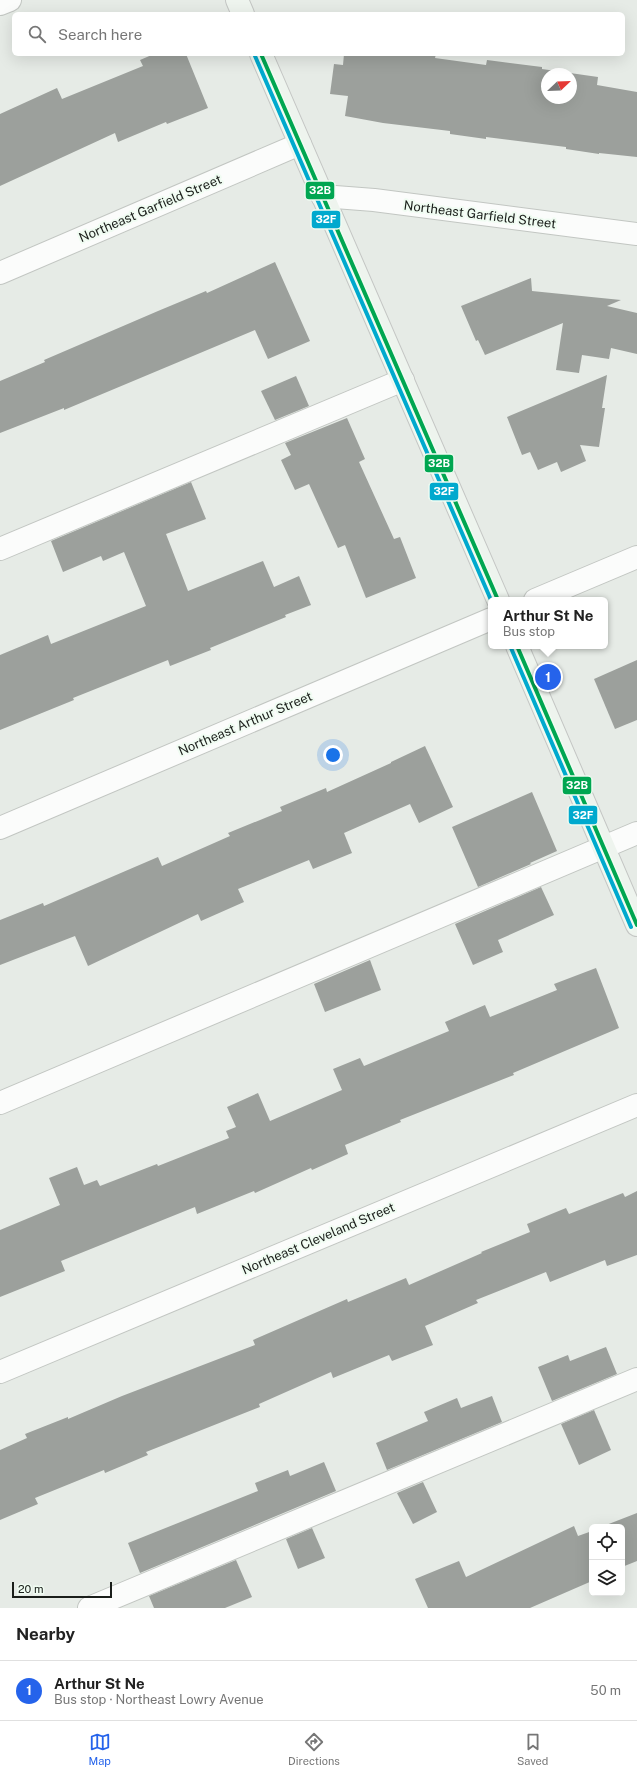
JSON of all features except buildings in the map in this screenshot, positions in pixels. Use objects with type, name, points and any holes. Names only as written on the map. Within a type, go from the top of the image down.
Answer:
[{"type":"main road","points":[[237,0],[242,12]]},
{"type":"main road","points":[[262,56],[497,597]]},
{"type":"main road","points":[[518,649],[637,925]]},
{"type":"street","points":[[0,4],[10,0]]},
{"type":"street","name":"Northeast Garfield Street","points":[[0,272],[300,144]]},
{"type":"street","name":"Northeast Garfield Street","points":[[322,196],[374,200],[637,234]]},
{"type":"street","points":[[0,549],[403,380]]},
{"type":"street","points":[[542,597],[637,557]]},
{"type":"street","name":"Northeast Arthur Street","points":[[0,828],[488,620]]},
{"type":"street","points":[[0,1103],[637,833]]},
{"type":"street","name":"Northeast Cleveland Street","points":[[0,1372],[637,1105]]},
{"type":"street","points":[[89,1608],[637,1379]]},
{"type":"transit line","name":"32F","points":[[255,56],[490,597]]},
{"type":"transit line","name":"32B","points":[[262,56],[497,597]]},
{"type":"transit line","name":"32F","points":[[511,649],[631,927]]},
{"type":"transit line","name":"32B","points":[[518,649],[637,925]]},
{"type":"place","name":"Arthur St Ne","points":[[548,677]]}]
